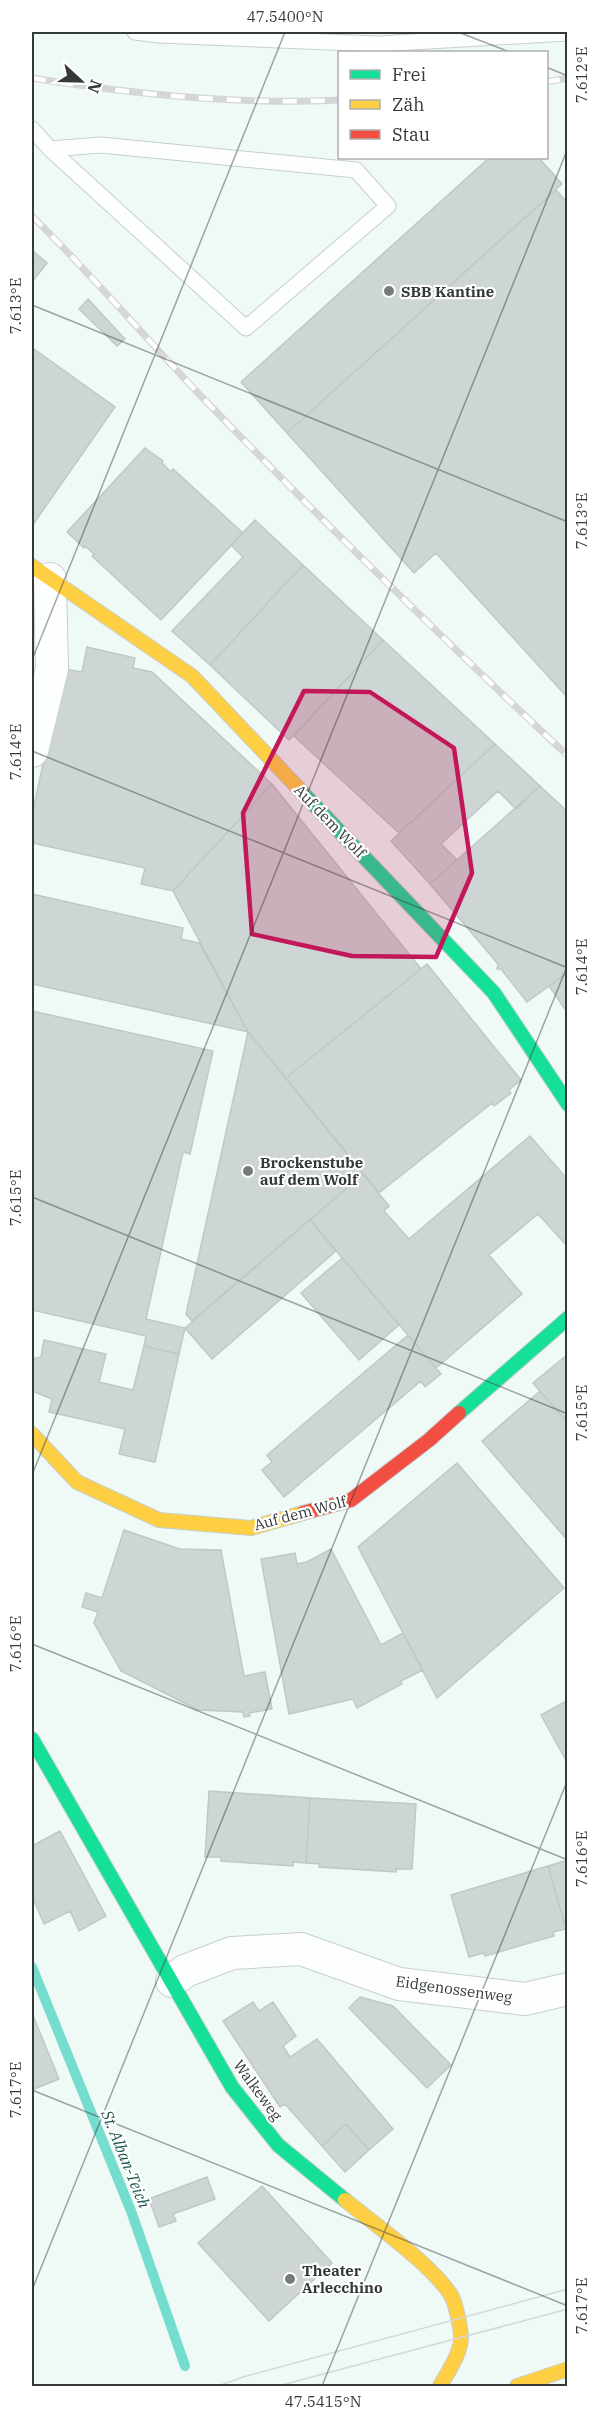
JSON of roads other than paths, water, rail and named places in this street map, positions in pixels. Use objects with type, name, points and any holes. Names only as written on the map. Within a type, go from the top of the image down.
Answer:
[{"type":"street","name":"Auf dem Wolf","points":[[32,751],[52,669],[41,573]]},
{"type":"street","name":"Auf dem Wolf","points":[[41,573],[192,676],[494,993],[567,1104]]},
{"type":"street","name":"Auf dem Wolf","points":[[32,1434],[77,1482],[159,1520],[251,1528],[351,1500],[429,1440],[567,1318]]},
{"type":"street","name":"Walkeweg","points":[[32,1739],[232,2087],[278,2145],[411,2255],[452,2296],[461,2337],[453,2362],[440,2386]]},
{"type":"street","name":"Eidgenossenweg","points":[[172,1981],[185,1971],[232,1953],[301,1949],[399,1984],[525,1999],[567,1989]]},
{"type":"street","points":[[517,2386],[567,2369]]},
{"type":"lane","points":[[135,32],[159,35],[378,44],[567,33]]},
{"type":"lane","points":[[32,129],[50,149],[246,328],[388,206],[356,170],[100,145],[50,149]]},
{"type":"waterway","name":"St. Alban-Teich","points":[[32,1967],[131,2211],[185,2366]]},
{"type":"tram line","points":[[218,2386],[243,2377],[568,2289]]},
{"type":"tram line","points":[[278,2386],[568,2309]]},
{"type":"railway","points":[[32,78],[185,97],[263,101],[338,100]]},
{"type":"railway","points":[[548,82],[568,78]]},
{"type":"railway","points":[[32,216],[199,394],[290,486],[568,756]]},
{"type":"place","name":"SBB Kantine","points":[[389,291]]},
{"type":"place","name":"Brockenstube auf dem Wolf","points":[[248,1171]]},
{"type":"place","name":"Theater Arlecchino","points":[[290,2279]]}]
